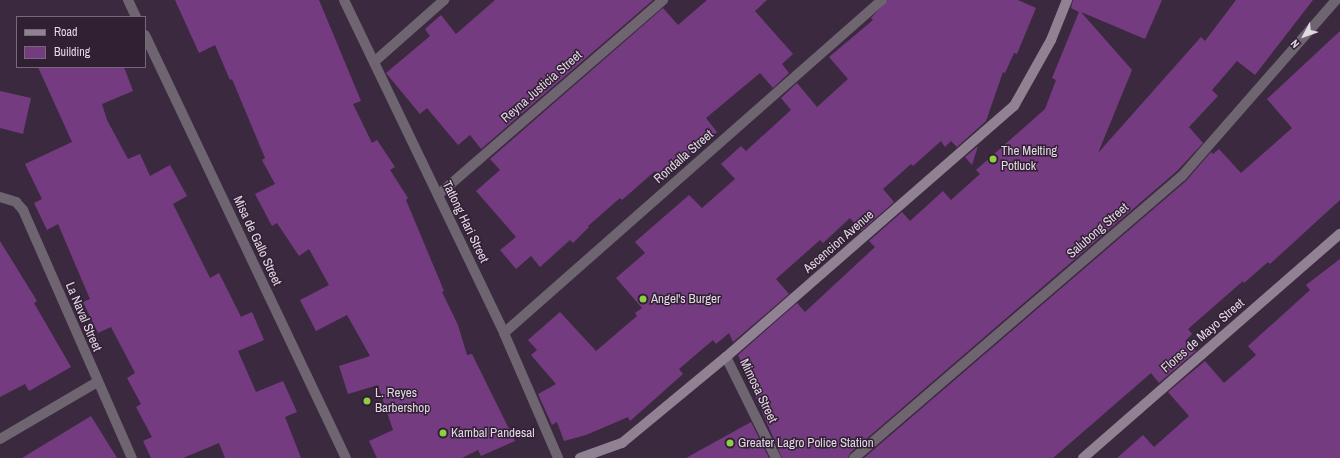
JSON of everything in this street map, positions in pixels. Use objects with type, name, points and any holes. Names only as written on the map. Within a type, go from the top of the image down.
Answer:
[{"type":"street","points":[[128,0],[136,16]]},
{"type":"street","name":"Tatlong Hari Street","points":[[344,0],[504,333],[558,458]]},
{"type":"street","points":[[374,62],[444,0]]},
{"type":"street","name":"Reyna Justicia Street","points":[[438,195],[663,0]]},
{"type":"street","name":"Rondalla Street","points":[[504,333],[882,0]]},
{"type":"street","name":"Ascencion Avenue","points":[[580,458],[622,443],[726,357],[1014,106],[1051,40],[1067,0]]},
{"type":"street","name":"Salubong Street","points":[[854,458],[1182,176],[1336,0]]},
{"type":"street","name":"Misa de Gallo Street","points":[[146,38],[346,458]]},
{"type":"street","name":"La Naval Street","points":[[0,197],[16,202],[23,210],[97,382],[132,458]]},
{"type":"street","name":"Flores de Mayo Street","points":[[1083,458],[1340,234]]},
{"type":"street","name":"Mimosa Street","points":[[726,357],[776,458]]},
{"type":"street","points":[[0,439],[97,382]]},
{"type":"building","points":[[175,0],[319,0],[361,101],[353,104],[372,143],[377,140],[395,167],[390,170],[408,198],[406,200],[444,291],[442,292],[458,325],[467,355],[472,354],[515,441],[481,456],[478,450],[462,458],[377,458],[369,441],[393,430],[378,385],[348,394],[339,366],[370,356],[347,315],[316,331],[300,300],[329,285],[309,249],[299,256],[277,223],[272,226],[255,194],[275,184],[262,160],[265,158],[232,79],[230,80],[215,45],[199,53]]},
{"type":"building","points":[[495,0],[653,0],[481,149],[470,135],[458,145],[427,108],[420,114],[386,73],[430,36],[425,29],[441,15],[456,34]]},
{"type":"building","points":[[707,0],[767,0],[755,11],[793,54],[782,64],[789,73],[773,88],[760,73],[706,118],[717,132],[662,179],[655,171],[622,200],[620,198],[588,226],[589,227],[573,243],[570,240],[540,267],[531,256],[516,269],[500,250],[516,237],[476,191],[500,170],[490,159],[663,8],[678,25]]},
{"type":"building","points":[[888,0],[1018,0],[1036,8],[1017,54],[1014,53],[1005,73],[1003,72],[986,121],[957,147],[951,141],[945,147],[941,141],[913,166],[911,164],[883,189],[894,202],[861,231],[850,218],[823,243],[820,240],[776,279],[789,294],[733,342],[729,333],[716,344],[713,340],[679,369],[683,374],[630,421],[628,417],[586,435],[564,441],[557,422],[552,425],[538,394],[556,384],[531,355],[537,350],[528,340],[560,312],[596,351],[637,316],[635,313],[642,308],[616,278],[645,253],[635,242],[689,195],[702,208],[735,179],[721,164],[741,146],[746,151],[791,110],[781,98],[797,83],[817,107],[848,79],[829,57],[873,20],[871,18]]},
{"type":"building","points":[[1073,0],[1162,0],[1145,39],[1081,12],[1132,70],[1098,153],[1201,37],[1205,41],[1236,0],[1313,0],[1255,75],[1237,61],[1212,90],[1218,96],[1189,127],[1203,143],[1177,171],[850,453],[848,458],[782,458],[738,355],[797,303],[805,312],[875,247],[869,241],[902,212],[910,221],[943,191],[951,200],[980,174],[976,170],[1045,109],[1056,80],[1052,78],[1079,12],[1071,8]]},
{"type":"building","points":[[1340,31],[1340,200],[1270,264],[1268,262],[1244,283],[1243,281],[1188,329],[1192,334],[1186,340],[1196,351],[1159,383],[1151,373],[1053,458],[864,458],[1186,181],[1211,152],[1213,154],[1219,149],[1241,173],[1292,128],[1267,99]]},
{"type":"building","points":[[38,68],[124,68],[133,91],[102,104],[107,120],[128,159],[140,154],[150,176],[170,165],[187,196],[173,204],[210,278],[219,273],[241,317],[252,312],[264,340],[238,351],[256,392],[283,381],[297,412],[285,417],[301,458],[225,458],[219,443],[183,458],[151,458],[143,441],[152,437],[136,407],[141,404],[127,378],[135,373],[111,327],[98,333],[83,302],[90,299],[58,224],[47,230],[34,203],[42,199],[25,164],[72,142]]},
{"type":"building","points":[[0,91],[31,98],[23,134],[0,128]]},
{"type":"building","points":[[978,146],[972,165],[965,157]]},
{"type":"building","points":[[0,241],[37,301],[34,303],[71,367],[29,391],[25,384],[0,397]]},
{"type":"building","points":[[1340,259],[1340,458],[1117,458],[1143,435],[1154,447],[1189,416],[1168,392],[1205,361],[1224,383],[1256,355],[1248,346],[1310,290],[1306,285]]},
{"type":"building","points":[[91,416],[117,458],[22,458]]},
{"type":"building","name":"Greater Lagro Police Station","points":[[751,422],[769,458],[686,458]]},
{"type":"place","name":"The Melting Potluck","points":[[993,159]]},
{"type":"place","name":"Angel's Burger","points":[[643,299]]},
{"type":"place","name":"L. Reyes Barbershop","points":[[367,401]]},
{"type":"place","name":"Kambal Pandesal","points":[[443,433]]},
{"type":"place","name":"Greater Lagro Police Station","points":[[730,443]]}]
